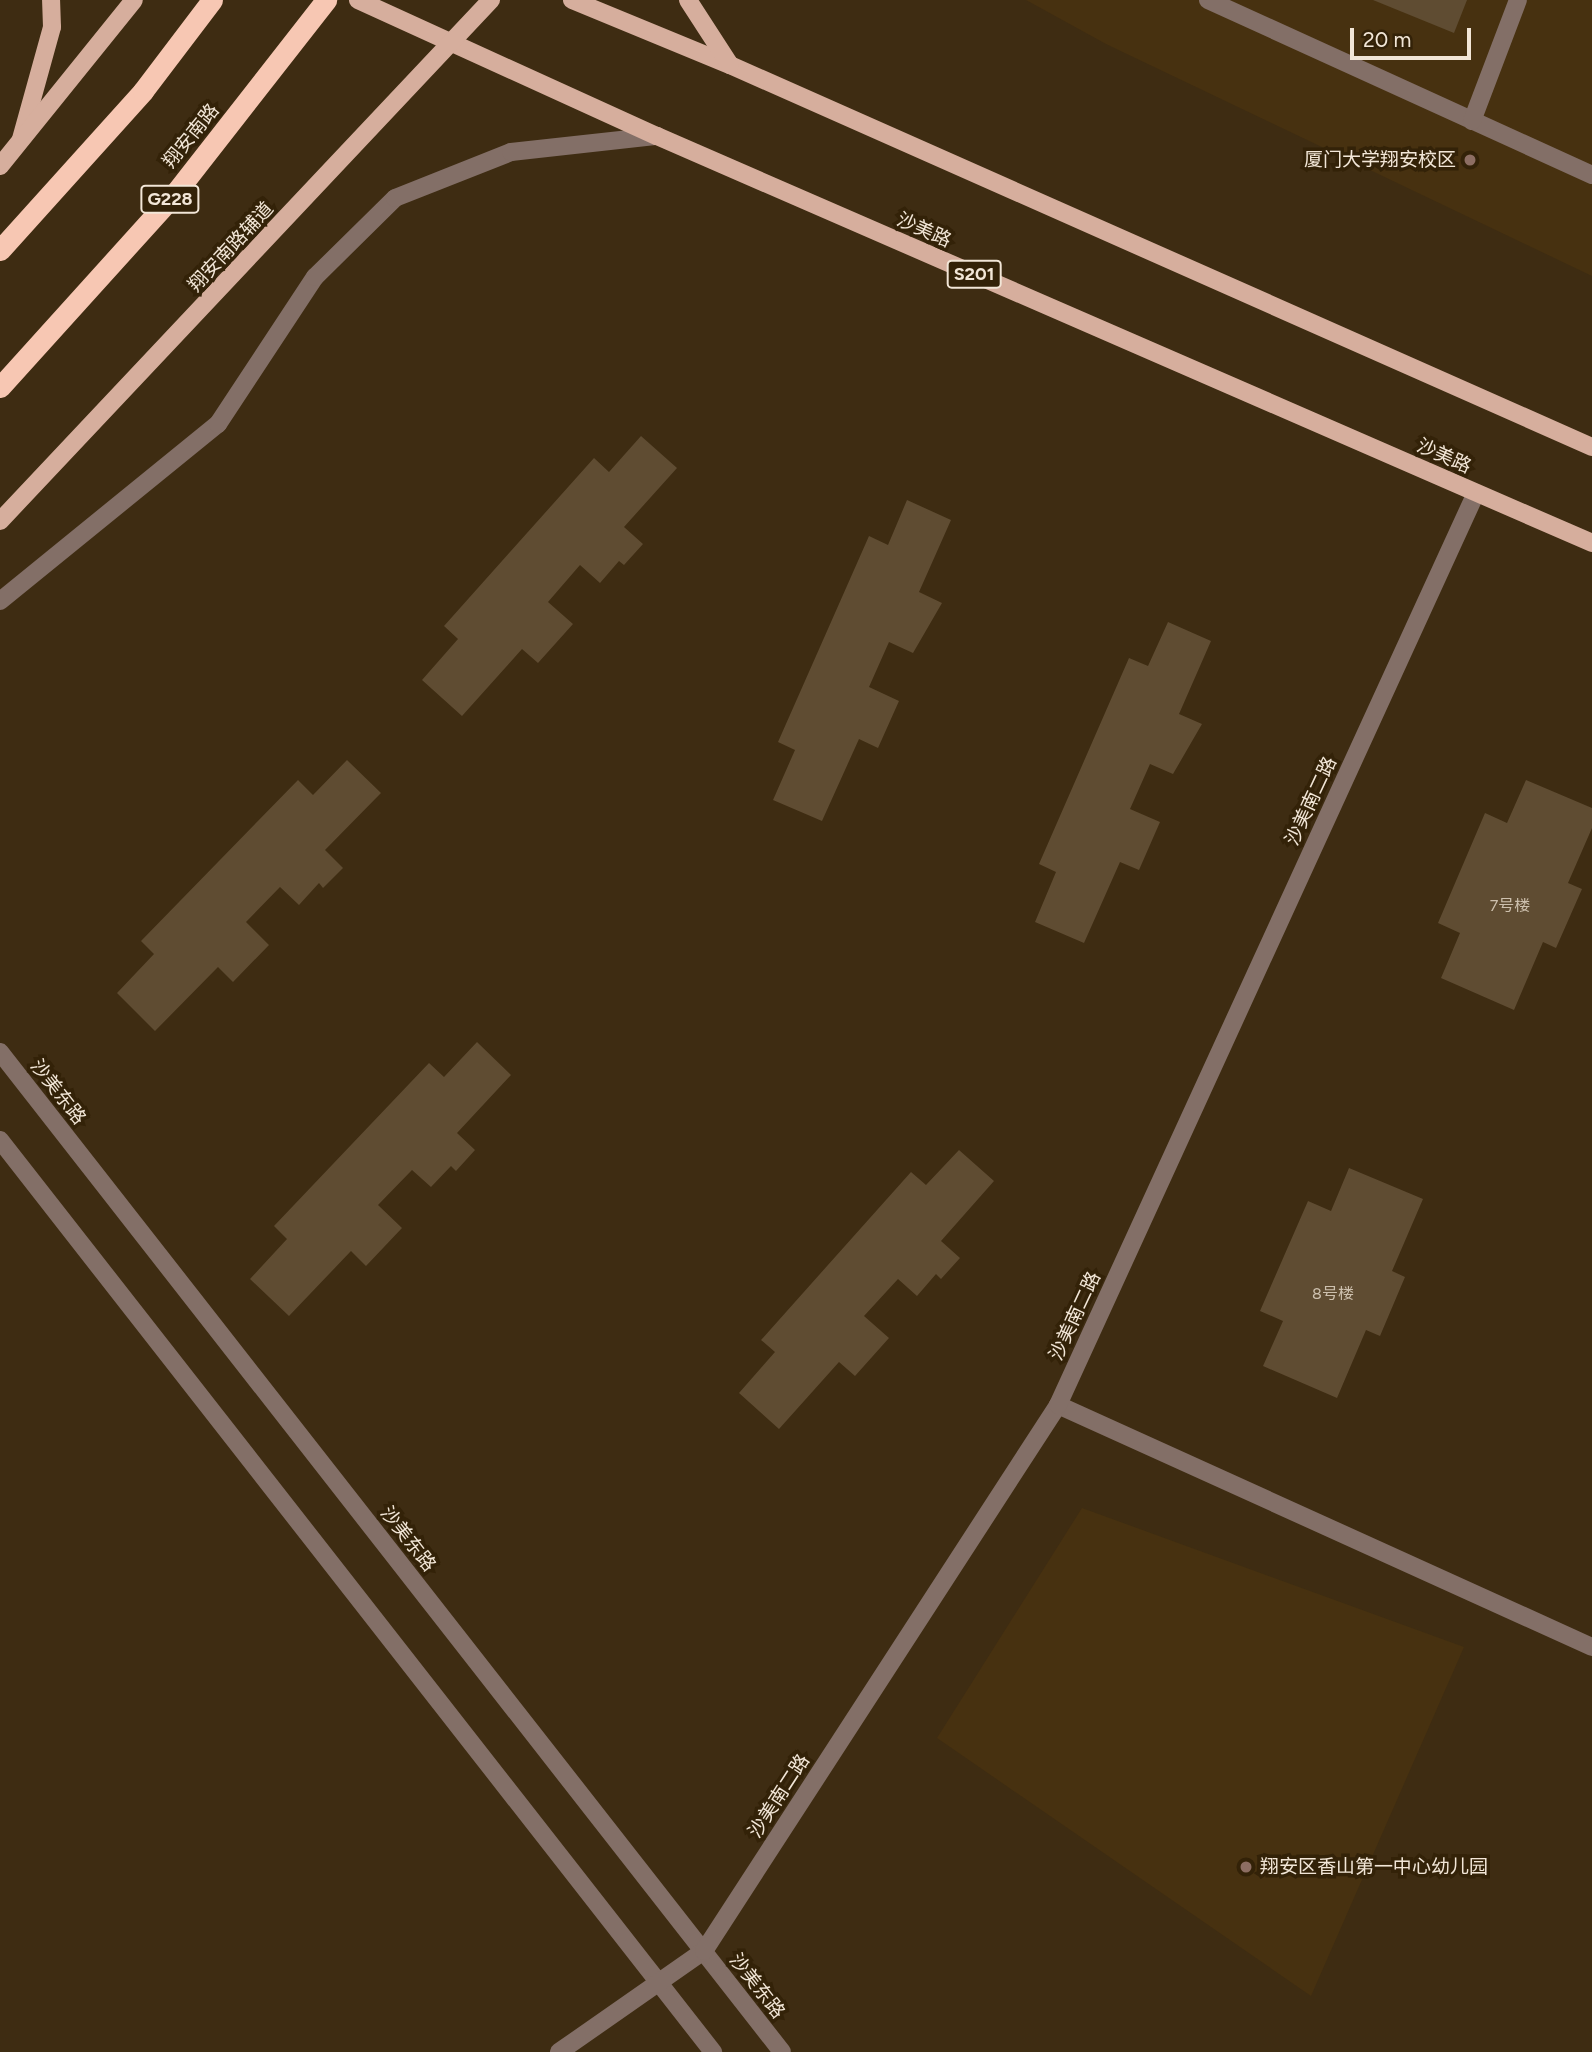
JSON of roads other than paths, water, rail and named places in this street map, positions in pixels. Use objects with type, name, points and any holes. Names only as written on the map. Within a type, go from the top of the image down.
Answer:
[{"type":"highway","points":[[0,250],[143,91],[212,0]]},
{"type":"highway","name":"翔安南路","points":[[0,387],[176,192],[326,0]]},
{"type":"main road","points":[[19,148],[52,27],[51,0]]},
{"type":"main road","points":[[0,166],[19,148],[134,0]]},
{"type":"main road","name":"沙美路","points":[[358,0],[451,45],[657,136],[1592,543]]},
{"type":"main road","name":"翔安南路辅道","points":[[0,521],[491,0]]},
{"type":"main road","points":[[572,0],[730,65],[1592,447]]},
{"type":"main road","points":[[688,0],[730,65]]},
{"type":"street","points":[[1208,0],[1592,175]]},
{"type":"street","points":[[1472,121],[1518,0]]},
{"type":"street","points":[[0,601],[218,424],[315,277],[395,198],[511,152],[657,136]]},
{"type":"street","name":"沙美南二路","points":[[559,2052],[704,1951],[1058,1405],[1476,493]]},
{"type":"street","name":"沙美东路","points":[[0,1052],[782,2052]]},
{"type":"street","points":[[0,1140],[713,2052]]},
{"type":"street","points":[[1058,1405],[1592,1647]]},
{"type":"place","name":"厦门大学翔安校区","points":[[1470,160]]},
{"type":"place","name":"翔安区香山第一中心幼儿园","points":[[1246,1867]]}]
